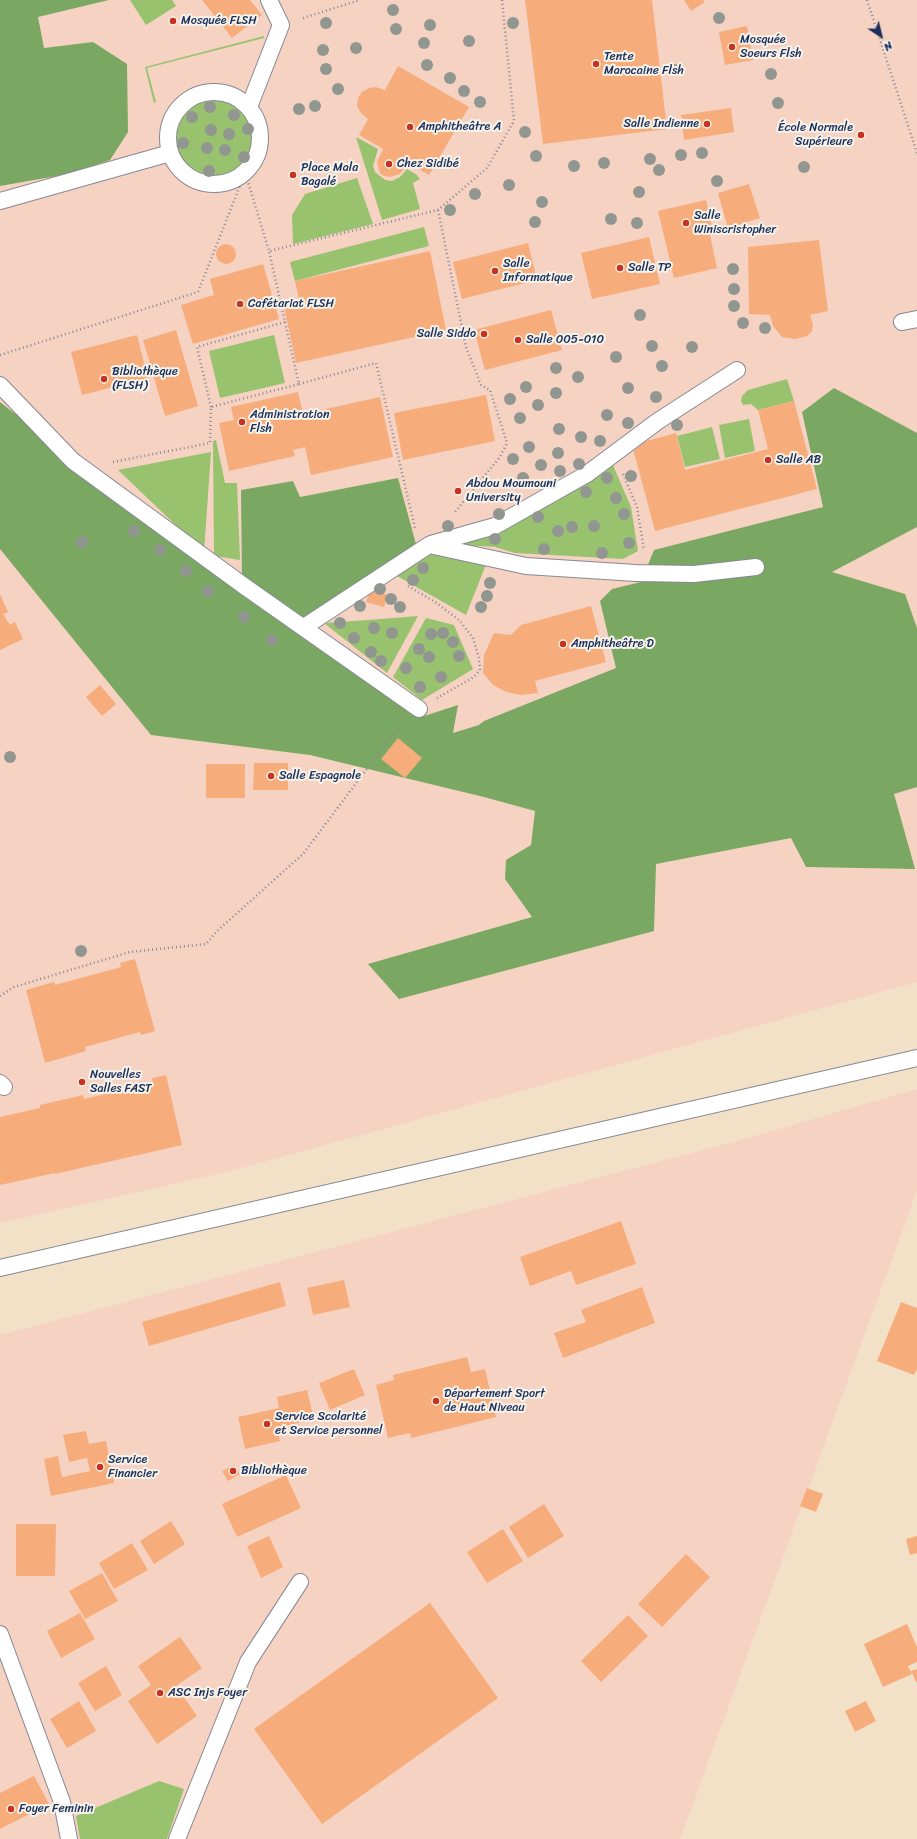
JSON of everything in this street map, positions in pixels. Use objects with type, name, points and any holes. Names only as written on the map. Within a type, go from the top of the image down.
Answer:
[{"type":"lane","points":[[250,106],[281,25],[269,0]]},
{"type":"lane","points":[[218,91],[235,96],[250,106],[258,122],[261,140],[256,158],[245,172],[230,182],[211,184],[194,180],[179,169],[170,153],[168,135],[172,118],[184,103],[199,94],[218,91]]},
{"type":"lane","points":[[0,201],[170,153]]},
{"type":"lane","points":[[304,628],[425,548],[495,526],[588,474],[658,421],[737,370]]},
{"type":"lane","points":[[0,385],[73,461],[244,586],[419,709]]},
{"type":"lane","points":[[425,548],[526,566],[636,573],[694,574],[756,567]]},
{"type":"lane","points":[[0,1268],[917,1058]]},
{"type":"lane","points":[[177,1839],[248,1662],[300,1582]]},
{"type":"lane","points":[[0,1634],[62,1802],[69,1839]]},
{"type":"path","points":[[281,25],[360,0]]},
{"type":"path","points":[[269,252],[438,210],[487,168],[514,121],[502,0]]},
{"type":"path","points":[[867,0],[917,153]]},
{"type":"path","points":[[245,172],[269,252],[299,384]]},
{"type":"path","points":[[0,355],[198,292],[245,172]]},
{"type":"path","points":[[438,210],[466,347],[481,385],[490,390],[507,443],[500,457],[453,516]]},
{"type":"path","points":[[83,468],[210,443],[211,407],[196,348],[285,322]]},
{"type":"path","points":[[211,407],[376,363],[425,548]]},
{"type":"path","points":[[614,454],[637,507],[644,549],[636,573]]},
{"type":"path","points":[[0,996],[14,986],[130,952],[206,944],[217,931],[303,854],[387,742],[419,709],[474,677],[480,670],[479,659],[473,638],[459,620],[435,602],[387,573]]},
{"type":"shaded area","name":"Abdou Moumouni University","points":[[0,0],[917,0],[917,982],[227,1172],[0,1223]]},
{"type":"shaded area","points":[[917,1089],[917,1191],[680,1839],[0,1839],[0,1335],[737,1141]]},
{"type":"green space","points":[[0,0],[109,0],[38,17],[44,48],[93,42],[127,64],[128,132],[110,160],[68,174],[0,186]]},
{"type":"green space","points":[[130,0],[172,0],[176,6],[146,25]]},
{"type":"green space","points":[[264,36],[264,38],[147,68],[156,102],[154,103],[145,67]]},
{"type":"green space","points":[[206,99],[222,99],[236,105],[247,116],[253,130],[253,146],[247,160],[236,171],[222,177],[206,177],[192,171],[181,160],[175,146],[175,130],[181,116],[192,105]]},
{"type":"green space","points":[[356,137],[378,149],[373,166],[375,172],[385,180],[392,181],[400,177],[407,169],[417,175],[420,179],[413,183],[420,209],[382,220]]},
{"type":"green space","points":[[357,178],[373,224],[293,244],[292,215],[305,194]]},
{"type":"green space","points":[[424,227],[429,246],[295,281],[290,262]]},
{"type":"green space","points":[[274,335],[285,383],[220,398],[209,351]]},
{"type":"green space","points":[[787,379],[794,401],[758,410],[751,404],[743,405],[741,401],[742,396],[748,390]]},
{"type":"green space","points":[[834,388],[917,433],[917,527],[832,572],[905,594],[917,628],[917,787],[894,794],[915,869],[806,867],[791,838],[656,864],[654,931],[399,999],[368,964],[532,917],[505,879],[506,860],[531,845],[535,811],[484,797],[310,755],[151,735],[0,549],[0,402],[134,507],[418,718],[458,705],[453,733],[479,725],[484,721],[616,668],[600,601],[612,589],[641,582],[654,550],[823,507],[802,412]]},
{"type":"green space","points":[[749,419],[755,451],[725,458],[719,425]]},
{"type":"green space","points":[[712,427],[720,459],[685,467],[677,436]]},
{"type":"green space","points":[[216,440],[225,483],[237,483],[240,560],[214,556],[213,441]]},
{"type":"green space","points":[[211,452],[204,552],[118,470]]},
{"type":"green space","points":[[612,463],[631,507],[638,551],[623,559],[515,553],[495,547],[447,544]]},
{"type":"green space","points":[[398,478],[417,548],[303,625],[242,581],[241,490],[293,481],[300,497]]},
{"type":"green space","points":[[431,550],[487,562],[466,615],[397,576]]},
{"type":"green space","points":[[418,616],[387,673],[324,623],[368,620]]},
{"type":"green space","points":[[426,618],[454,625],[473,669],[422,700],[393,677]]},
{"type":"green space","points":[[159,1781],[184,1789],[167,1839],[80,1839],[76,1816]]},
{"type":"building","points":[[202,0],[250,0],[262,15],[232,38]]},
{"type":"building","name":"Tente Marocaine Flsh","points":[[525,0],[652,0],[667,129],[543,144]]},
{"type":"building","points":[[684,0],[703,0],[705,2],[691,11]]},
{"type":"building","points":[[747,26],[753,60],[725,65],[719,32]]},
{"type":"building","name":"Amphitheâtre A","points":[[398,66],[469,107],[429,175],[406,162],[404,169],[400,174],[390,177],[384,176],[380,173],[377,162],[383,149],[359,135],[368,119],[361,113],[357,106],[358,98],[362,92],[369,88],[376,87],[385,90]]},
{"type":"building","name":"Salle Indienne","points":[[731,108],[734,132],[684,140],[681,115]]},
{"type":"building","points":[[749,184],[760,218],[728,228],[718,193]]},
{"type":"building","points":[[706,200],[714,235],[710,235],[717,268],[674,278],[658,211]]},
{"type":"building","name":"Salle TP","points":[[649,237],[660,284],[592,299],[581,253]]},
{"type":"building","points":[[819,240],[828,311],[810,315],[813,325],[812,331],[807,336],[795,339],[782,337],[773,326],[770,315],[749,314],[748,247]]},
{"type":"building","name":"Salle Informatique","points":[[528,243],[537,280],[462,299],[453,262]]},
{"type":"building","points":[[222,244],[230,244],[236,250],[236,258],[230,264],[222,264],[216,258],[216,250]]},
{"type":"building","points":[[430,251],[446,330],[296,363],[284,307],[300,303],[295,281]]},
{"type":"building","points":[[263,264],[279,319],[193,344],[181,305],[214,295],[210,279]]},
{"type":"building","name":"Salle 005-010","points":[[551,310],[562,350],[485,370],[474,330]]},
{"type":"building","points":[[176,330],[198,406],[165,416],[143,340]]},
{"type":"building","points":[[137,335],[148,378],[82,395],[71,352]]},
{"type":"building","points":[[298,392],[302,410],[297,411],[298,415],[380,397],[393,457],[311,475],[305,447],[293,450],[295,456],[229,471],[219,423],[234,420],[231,407]]},
{"type":"building","points":[[486,395],[495,441],[403,460],[394,413]]},
{"type":"building","name":"Salle AB","points":[[794,401],[817,489],[655,531],[632,445],[676,433],[685,470],[768,449],[758,410]]},
{"type":"building","points":[[370,590],[388,595],[384,607],[366,602]]},
{"type":"building","points":[[0,594],[8,612],[3,614],[10,625],[15,622],[23,639],[0,650]]},
{"type":"building","name":"Amphitheâtre D","points":[[591,606],[606,662],[535,681],[538,693],[521,695],[506,692],[493,685],[483,673],[484,655],[494,633],[511,635],[521,625]]},
{"type":"building","points":[[100,685],[116,704],[102,716],[86,697]]},
{"type":"building","points":[[398,738],[422,758],[405,778],[381,759]]},
{"type":"building","name":"Salle Espagnole","points":[[254,763],[288,763],[288,790],[253,790]]},
{"type":"building","points":[[206,764],[245,764],[245,798],[206,798]]},
{"type":"building","points":[[135,959],[155,1031],[141,1035],[140,1032],[85,1047],[86,1051],[45,1063],[26,990],[54,982],[55,985],[121,967],[120,963]]},
{"type":"building","points":[[166,1075],[182,1145],[0,1185],[0,1117],[40,1108],[40,1105],[83,1095],[84,1099],[153,1083],[152,1078]]},
{"type":"building","points":[[621,1221],[636,1264],[576,1285],[571,1271],[530,1286],[520,1257]]},
{"type":"building","points":[[344,1280],[350,1307],[313,1315],[307,1288]]},
{"type":"building","points":[[280,1282],[286,1306],[149,1346],[142,1322]]},
{"type":"building","points":[[642,1287],[655,1323],[563,1358],[554,1333],[586,1322],[581,1310]]},
{"type":"building","points":[[901,1302],[917,1308],[917,1369],[914,1375],[877,1361]]},
{"type":"building","name":"Département Sport de Haut Niveau","points":[[467,1357],[471,1372],[485,1369],[496,1417],[411,1438],[410,1433],[388,1438],[376,1385],[394,1380],[393,1375]]},
{"type":"building","points":[[354,1369],[365,1395],[330,1410],[319,1383]]},
{"type":"building","name":"Service Scolarité et Service personnel","points":[[307,1390],[314,1419],[277,1428],[280,1441],[245,1449],[238,1417],[279,1408],[277,1397]]},
{"type":"building","name":"Service Financier","points":[[86,1431],[89,1444],[106,1441],[114,1483],[51,1496],[44,1459],[58,1456],[62,1477],[90,1471],[87,1458],[69,1462],[63,1435]]},
{"type":"building","points":[[234,1465],[240,1474],[228,1481],[222,1471]]},
{"type":"building","points":[[286,1475],[301,1508],[237,1537],[222,1504]]},
{"type":"building","points":[[807,1488],[823,1494],[816,1512],[800,1506]]},
{"type":"building","points":[[544,1504],[564,1536],[528,1558],[509,1527]]},
{"type":"building","points":[[171,1521],[185,1544],[154,1564],[140,1541]]},
{"type":"building","points":[[16,1524],[56,1524],[55,1576],[16,1576]]},
{"type":"building","points":[[503,1529],[523,1561],[487,1583],[467,1552]]},
{"type":"building","points":[[269,1536],[283,1567],[261,1578],[247,1546]]},
{"type":"building","points":[[917,1536],[917,1553],[910,1555],[906,1539]]},
{"type":"building","points":[[132,1543],[148,1570],[114,1589],[99,1563]]},
{"type":"building","points":[[686,1554],[710,1577],[662,1627],[638,1604]]},
{"type":"building","points":[[102,1573],[118,1601],[85,1619],[69,1591]]},
{"type":"building","points":[[430,1603],[498,1698],[322,1824],[254,1729]]},
{"type":"building","points":[[80,1613],[95,1639],[61,1658],[47,1631]]},
{"type":"building","points":[[628,1615],[648,1636],[601,1682],[581,1661]]},
{"type":"building","points":[[907,1624],[917,1647],[917,1662],[908,1666],[912,1674],[883,1687],[864,1644]]},
{"type":"building","name":"ASC Injs Foyer","points":[[180,1637],[202,1668],[176,1686],[197,1716],[157,1744],[128,1701],[151,1685],[138,1666]]},
{"type":"building","points":[[106,1666],[122,1695],[95,1711],[78,1683]]},
{"type":"building","points":[[917,1669],[917,1682],[916,1682],[911,1671]]},
{"type":"building","points":[[79,1701],[96,1731],[67,1748],[50,1719]]},
{"type":"building","points":[[866,1701],[876,1721],[855,1732],[845,1711]]},
{"type":"building","points":[[34,1776],[49,1804],[0,1829],[0,1793]]},
{"type":"place","name":"Mosquée FLSH","points":[[173,21]]},
{"type":"place","name":"Mosquée Soeurs Flsh","points":[[732,47]]},
{"type":"place","name":"Tente Marocaine Flsh","points":[[596,64]]},
{"type":"place","name":"Salle Indienne","points":[[707,124]]},
{"type":"place","name":"Amphitheâtre A","points":[[410,127]]},
{"type":"place","name":"École Normale Supérieure","points":[[861,135]]},
{"type":"place","name":"Chez Sidibé","points":[[389,164]]},
{"type":"place","name":"Place Mala Bagalé","points":[[293,175]]},
{"type":"place","name":"Salle Winiscristopher","points":[[686,223]]},
{"type":"place","name":"Salle TP","points":[[620,268]]},
{"type":"place","name":"Salle Informatique","points":[[495,271]]},
{"type":"place","name":"Cafétariat FLSH","points":[[240,304]]},
{"type":"place","name":"Salle Siddo","points":[[484,334]]},
{"type":"place","name":"Salle 005-010","points":[[518,340]]},
{"type":"place","name":"Bibliothèque (FLSH)","points":[[104,379]]},
{"type":"place","name":"Administration Flsh","points":[[242,422]]},
{"type":"place","name":"Salle AB","points":[[768,460]]},
{"type":"place","name":"Abdou Moumouni University","points":[[458,491]]},
{"type":"place","name":"Amphitheâtre D","points":[[563,644]]},
{"type":"place","name":"Salle Espagnole","points":[[271,776]]},
{"type":"place","name":"Nouvelles Salles FAST","points":[[82,1082]]},
{"type":"place","name":"Département Sport de Haut Niveau","points":[[436,1401]]},
{"type":"place","name":"Service Scolarité et Service personnel","points":[[267,1424]]},
{"type":"place","name":"Service Financier","points":[[100,1467]]},
{"type":"place","name":"Bibliothèque","points":[[233,1471]]},
{"type":"place","name":"ASC Injs Foyer","points":[[160,1693]]},
{"type":"place","name":"Foyer Feminin","points":[[11,1809]]}]
